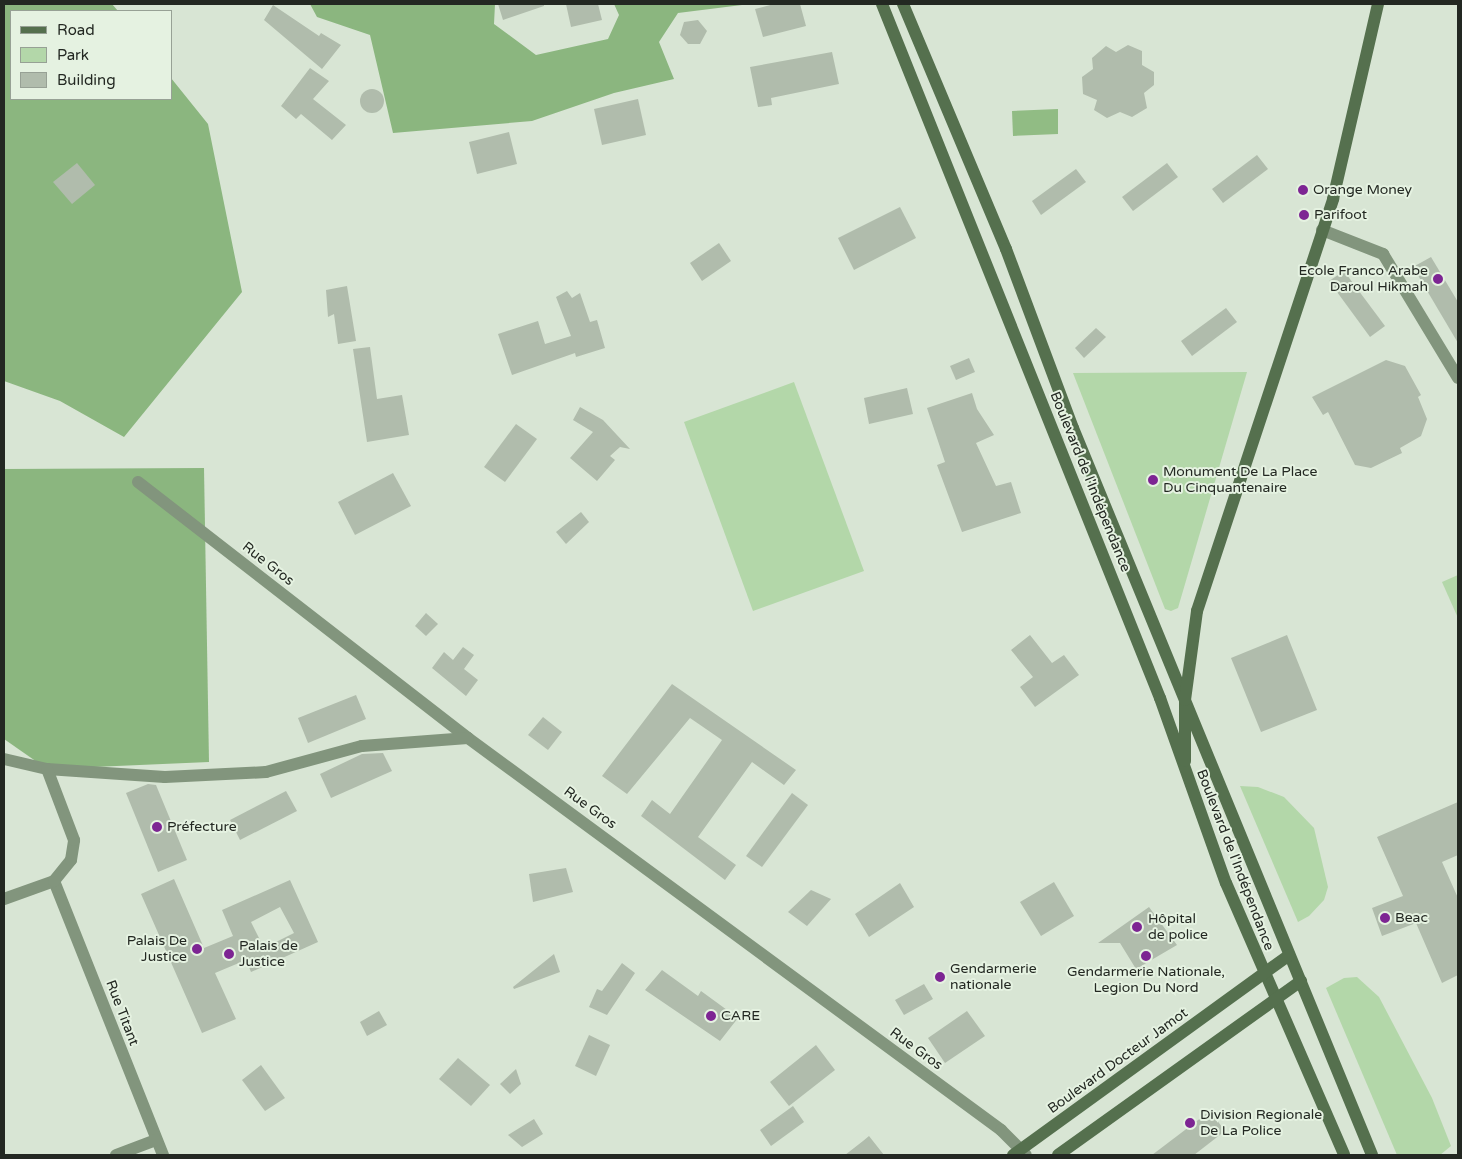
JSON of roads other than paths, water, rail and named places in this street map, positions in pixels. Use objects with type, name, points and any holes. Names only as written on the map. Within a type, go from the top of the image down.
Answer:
[{"type":"main road","name":"Boulevard de l'Indépendance","points":[[882,4],[1160,698],[1185,772],[1263,975],[1344,1155]]},
{"type":"main road","name":"Boulevard de l'Indépendance","points":[[903,4],[1006,249],[1073,428],[1372,1155]]},
{"type":"main road","points":[[1185,772],[1185,700],[1197,611],[1322,230],[1378,4]]},
{"type":"main road","name":"Boulevard Docteur Jamot","points":[[1020,1153],[1289,955]]},
{"type":"main road","points":[[1058,1155],[1301,981]]},
{"type":"street","points":[[1322,230],[1383,254],[1458,378]]},
{"type":"street","name":"Rue Gros","points":[[138,482],[468,738],[1020,1153]]},
{"type":"street","points":[[4,759],[47,769],[164,777],[266,772],[362,746],[468,738]]},
{"type":"street","points":[[4,899],[54,881],[71,860],[74,840],[47,769]]},
{"type":"street","name":"Rue Titant","points":[[54,881],[163,1155]]},
{"type":"street","points":[[116,1155],[156,1140]]},
{"type":"place","name":"Orange Money","points":[[1303,190]]},
{"type":"place","name":"Parifoot","points":[[1304,215]]},
{"type":"place","name":"Ecole Franco Arabe Daroul Hikmah","points":[[1438,279]]},
{"type":"place","name":"Monument De La Place Du Cinquantenaire","points":[[1153,480]]},
{"type":"place","name":"Préfecture","points":[[157,827]]},
{"type":"place","name":"Beac","points":[[1385,918]]},
{"type":"place","name":"Hôpital de police","points":[[1137,927]]},
{"type":"place","name":"Palais De Justice","points":[[197,949]]},
{"type":"place","name":"Palais de Justice","points":[[229,954]]},
{"type":"place","name":"Gendarmerie Nationale, Legion Du Nord","points":[[1146,956]]},
{"type":"place","name":"Gendarmerie nationale","points":[[940,977]]},
{"type":"place","name":"CARE","points":[[711,1016]]},
{"type":"place","name":"Division Regionale De La Police","points":[[1190,1123]]}]
